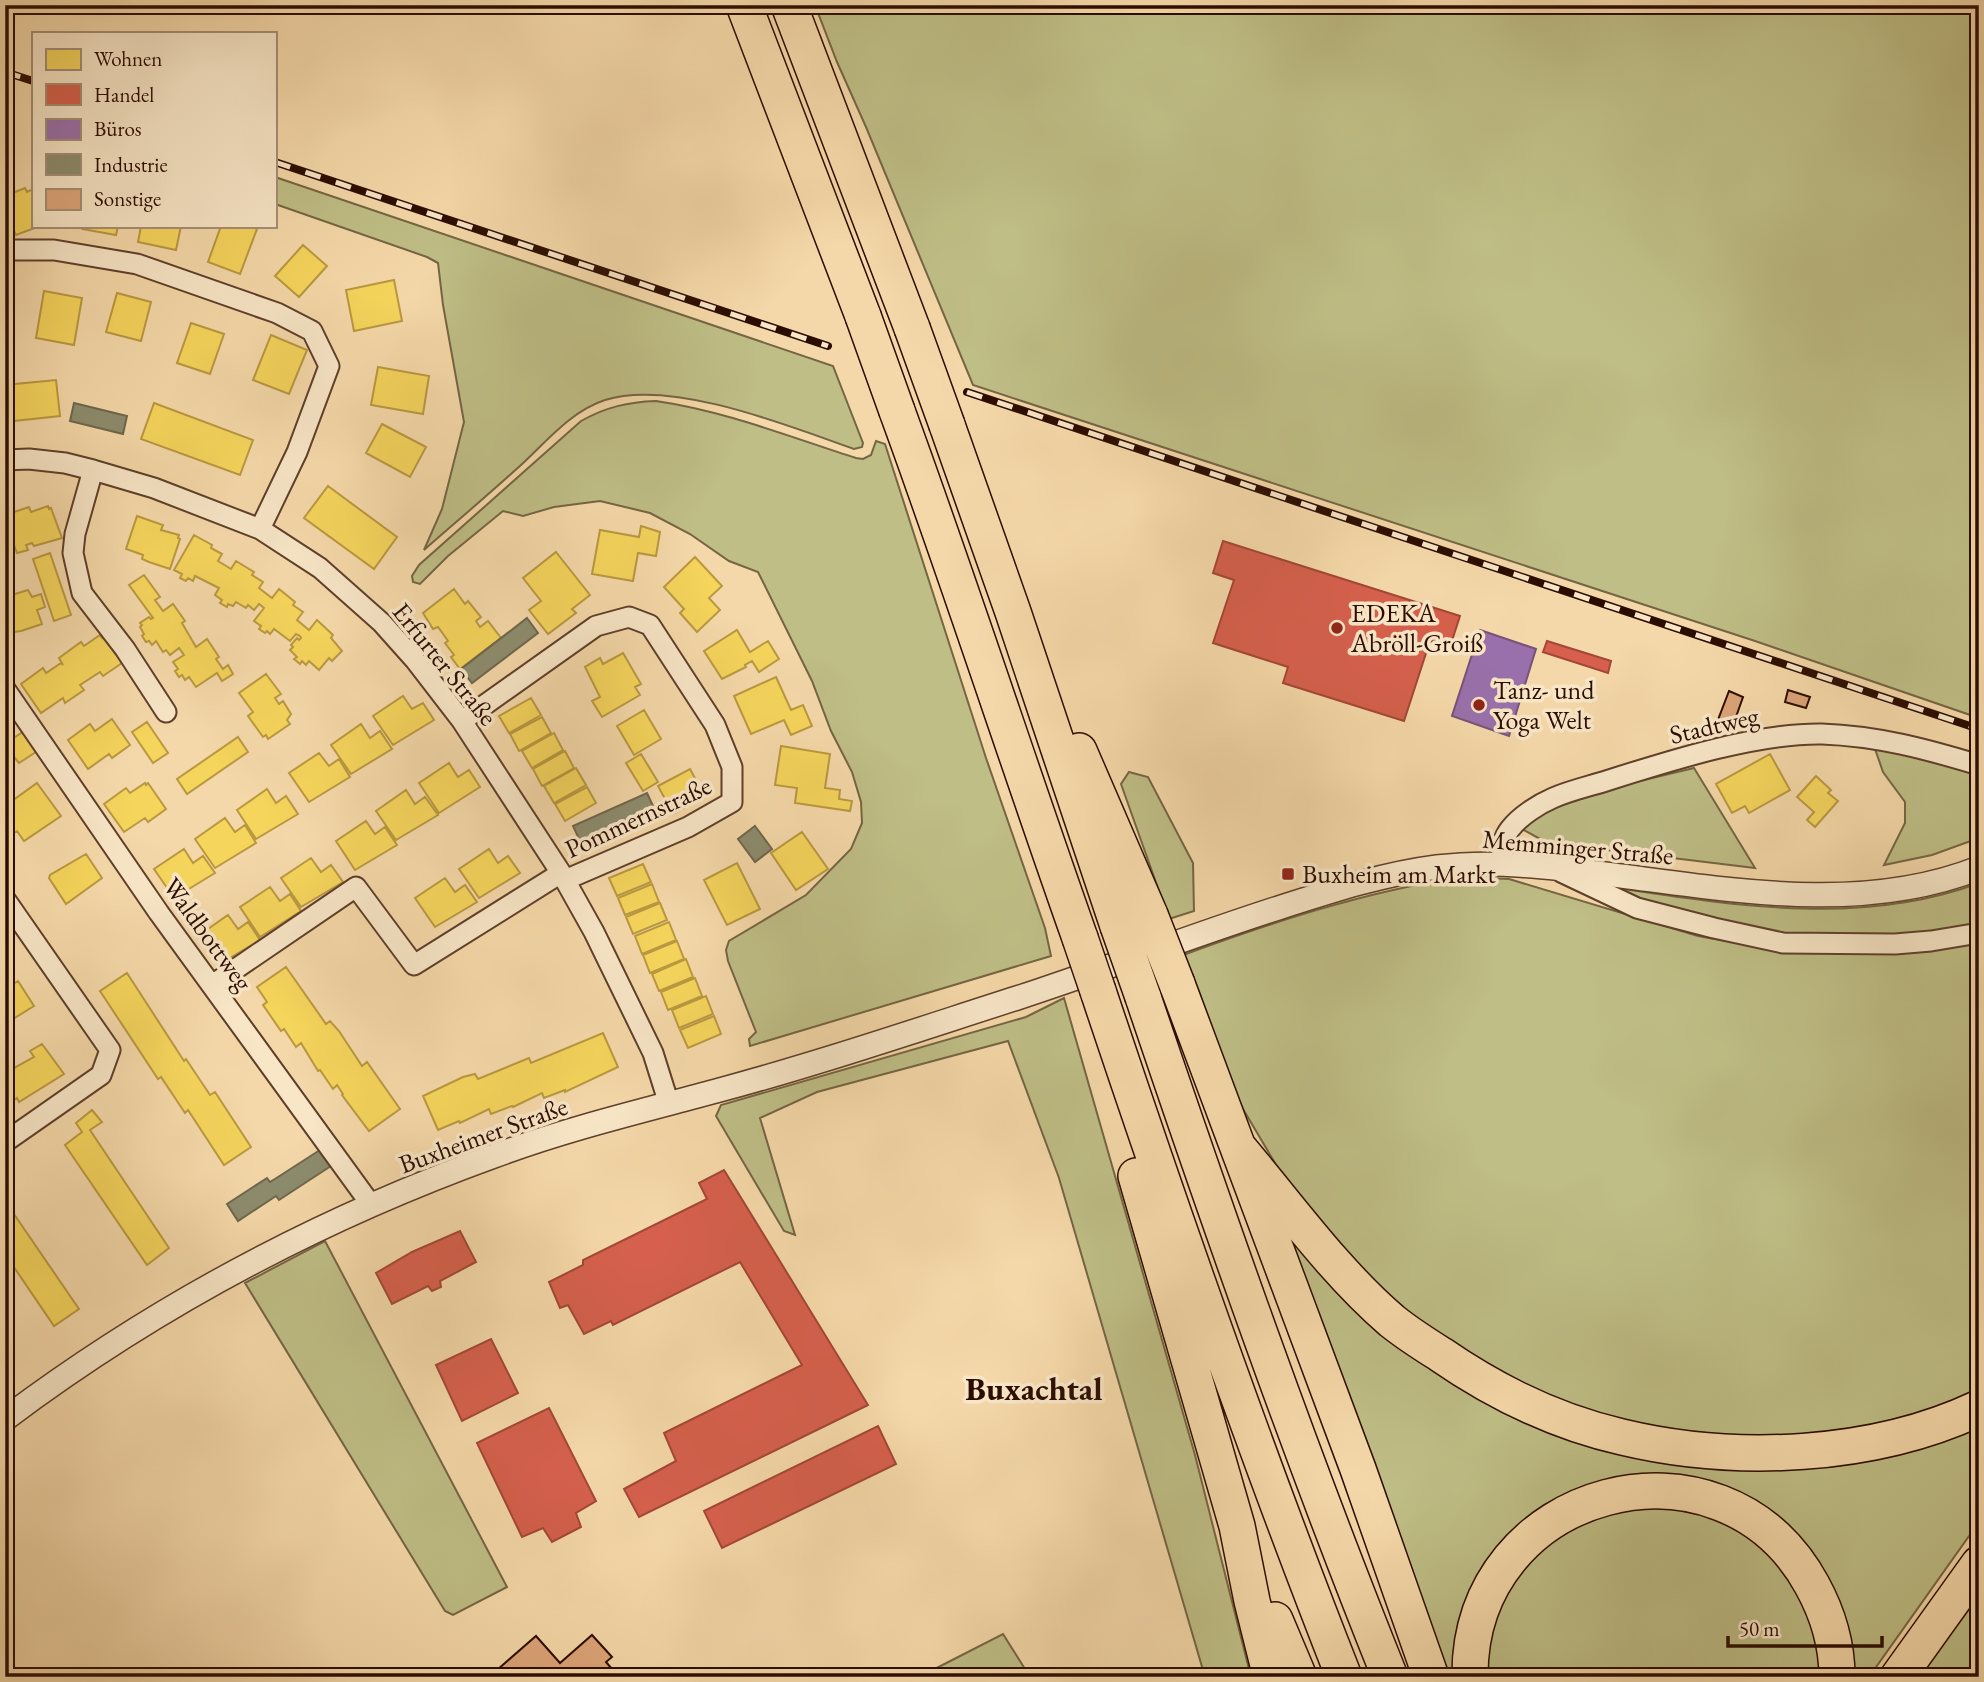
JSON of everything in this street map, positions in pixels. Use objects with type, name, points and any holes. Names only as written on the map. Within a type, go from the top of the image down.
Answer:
[{"type":"highway","points":[[744,5],[863,316],[949,554],[1173,1215],[1299,1563],[1344,1677]]},
{"type":"highway","points":[[789,5],[912,328],[1013,612],[1090,774],[1134,920],[1143,997],[1221,1226],[1340,1553],[1390,1677]]},
{"type":"highway","points":[[1134,920],[1177,984],[1357,1469],[1431,1677]]},
{"type":"highway","points":[[1098,991],[1136,1177],[1237,1526],[1271,1677]]},
{"type":"highway","points":[[1238,1147],[1362,1293],[1395,1323],[1471,1376],[1523,1403],[1570,1421],[1620,1437],[1699,1450],[1751,1452],[1811,1450],[1881,1440],[1925,1429],[1979,1408]]},
{"type":"highway","points":[[1470,1677],[1470,1660],[1479,1616],[1493,1583],[1518,1548],[1558,1516],[1588,1503],[1644,1490],[1680,1493],[1714,1500],[1760,1526],[1786,1548],[1804,1570],[1828,1620],[1836,1648],[1837,1677]]},
{"type":"highway","points":[[1237,1526],[1298,1677]]},
{"type":"highway","points":[[1898,1677],[1979,1564]]},
{"type":"street","points":[[5,250],[54,250],[137,264],[277,313],[312,331],[329,366],[297,452],[260,529]]},
{"type":"street","name":"Erfurter Straße","points":[[5,460],[53,462],[93,470],[154,488],[260,529],[320,568],[382,623],[415,660],[461,721],[563,876],[594,932],[653,1053],[669,1104]]},
{"type":"street","points":[[93,470],[75,534],[73,553],[82,593],[125,649],[166,712]]},
{"type":"street","name":"Pommernstraße","points":[[461,721],[596,626],[629,617],[650,625],[715,725],[732,767],[732,802],[688,827],[563,876]]},
{"type":"street","name":"Waldbottweg","points":[[5,689],[159,913],[372,1206]]},
{"type":"street","name":"Stadtweg","points":[[1501,864],[1502,847],[1510,828],[1536,807],[1554,797],[1630,773],[1758,740],[1819,734],[1893,740],[1979,765]]},
{"type":"street","name":"Memminger Straße","points":[[1021,996],[1335,890],[1439,867],[1501,864],[1550,867],[1734,891],[1784,894],[1887,890],[1930,882],[1979,868]]},
{"type":"street","points":[[1550,867],[1637,908],[1783,943],[1895,944],[1979,933]]},
{"type":"street","points":[[212,985],[356,887],[414,965],[563,876]]},
{"type":"street","points":[[5,899],[110,1050],[101,1075],[5,1142]]},
{"type":"street","name":"Buxheimer Straße","points":[[5,1419],[101,1353],[172,1309],[265,1257],[372,1206],[499,1154],[827,1058],[1021,996]]},
{"type":"shaded area","points":[[815,5],[1979,5],[1979,718],[1755,641],[973,385]]},
{"type":"shaded area","points":[[276,177],[833,366],[863,443],[862,447],[854,449],[765,418],[697,400],[633,395],[605,400],[570,419],[424,550],[442,509],[464,422],[438,263],[276,204]]},
{"type":"shaded area","points":[[656,401],[732,418],[856,458],[863,459],[871,455],[876,441],[885,444],[986,758],[1045,928],[1051,956],[750,1046],[749,1039],[756,1032],[728,961],[726,950],[729,941],[806,895],[851,849],[862,823],[861,802],[852,772],[831,731],[812,681],[758,572],[729,561],[690,534],[650,513],[600,501],[554,507],[523,516],[503,511],[448,556],[420,584],[413,582],[412,576],[419,565],[581,421],[617,406]]},
{"type":"shaded area","points":[[1874,746],[1979,774],[1979,838],[1932,855],[1884,865],[1905,823],[1905,802],[1883,772]]},
{"type":"shaded area","points":[[1694,768],[1755,868],[1565,845],[1542,840],[1522,829],[1550,808],[1619,786]]},
{"type":"shaded area","points":[[1129,772],[1148,777],[1193,863],[1194,911],[1169,919],[1121,784]]},
{"type":"shaded area","points":[[1461,877],[1509,879],[1698,936],[1785,951],[1979,942],[1979,1395],[1940,1409],[1840,1434],[1698,1437],[1593,1416],[1498,1376],[1385,1297],[1285,1180],[1243,1109],[1178,957],[1317,910],[1388,891]]},
{"type":"shaded area","points":[[1979,883],[1979,923],[1917,933],[1854,937],[1792,934],[1730,924],[1603,886],[1744,905],[1839,908],[1886,905],[1933,897]]},
{"type":"shaded area","points":[[1064,998],[1195,1455],[1251,1677],[1205,1677],[1059,1178],[1008,1041],[817,1092],[760,1118],[795,1235],[784,1231],[716,1116],[721,1105],[1026,1017]]},
{"type":"shaded area","points":[[1284,1217],[1350,1298],[1652,1456],[1979,1420],[1979,1522],[1869,1677],[1851,1677],[1826,1578],[1806,1546],[1788,1528],[1757,1506],[1565,1497],[1455,1677],[1448,1677],[1357,1440]]},
{"type":"shaded area","points":[[325,1241],[507,1587],[453,1615],[445,1611],[245,1283]]},
{"type":"shaded area","points":[[1620,1507],[1698,1510],[1763,1544],[1805,1595],[1824,1677],[1482,1677],[1497,1603],[1547,1539]]},
{"type":"shaded area","points":[[1979,1584],[1979,1677],[1914,1677]]},
{"type":"shaded area","points":[[1003,1634],[1030,1677],[919,1677]]},
{"type":"building: Wohnen","points":[[25,188],[27,192],[32,190],[32,228],[35,228],[16,235],[11,225],[5,227],[5,196]]},
{"type":"building: Wohnen","points":[[82,228],[118,228],[116,235]]},
{"type":"building: Wohnen","points":[[141,228],[181,228],[176,250],[138,242]]},
{"type":"building: Wohnen","points":[[220,228],[257,229],[240,274],[208,262]]},
{"type":"building: Wohnen","points":[[303,245],[327,266],[299,297],[275,276]]},
{"type":"building: Wohnen","points":[[394,280],[402,321],[354,331],[346,290]]},
{"type":"building: Wohnen","points":[[44,291],[82,298],[74,345],[36,338]]},
{"type":"building: Wohnen","points":[[117,293],[151,302],[141,341],[106,332]]},
{"type":"building: Wohnen","points":[[5,294],[11,338],[5,339]]},
{"type":"building: Wohnen","points":[[191,323],[224,334],[210,374],[177,363]]},
{"type":"building: Wohnen","points":[[271,335],[307,350],[289,394],[253,380]]},
{"type":"building: Wohnen","points":[[378,367],[429,376],[423,414],[371,405]]},
{"type":"building: Wohnen","points":[[56,380],[60,416],[5,422],[5,385]]},
{"type":"building: Wohnen","points":[[154,403],[253,440],[240,475],[141,439]]},
{"type":"building: Wohnen","points":[[382,424],[426,447],[410,477],[366,453]]},
{"type":"building: Wohnen","points":[[328,486],[397,537],[374,569],[304,518]]},
{"type":"building: Wohnen","points":[[48,506],[62,538],[34,546],[32,543],[26,545],[28,550],[17,553],[5,522],[5,515],[29,507],[31,512]]},
{"type":"building: Wohnen","points":[[137,516],[163,525],[161,530],[179,535],[170,569],[142,559],[143,555],[126,549]]},
{"type":"building: Wohnen","points":[[641,526],[660,532],[656,556],[638,553],[633,581],[592,574],[600,530],[639,537]]},
{"type":"building: Wohnen","points":[[194,535],[222,554],[218,561],[231,569],[236,561],[254,572],[252,575],[263,582],[259,588],[272,598],[279,589],[303,612],[297,620],[309,630],[317,620],[333,635],[331,638],[342,651],[332,661],[329,658],[319,670],[309,661],[306,665],[302,661],[300,664],[290,650],[300,636],[296,634],[290,641],[274,629],[270,634],[259,629],[261,626],[254,621],[264,608],[259,604],[254,610],[248,605],[246,608],[236,602],[233,606],[228,604],[227,607],[220,603],[222,600],[215,595],[219,588],[195,576],[193,581],[180,578],[182,574],[174,570]]},
{"type":"building: Wohnen","points":[[556,552],[590,595],[572,609],[576,613],[548,634],[529,610],[541,601],[523,578]]},
{"type":"building: Wohnen","points":[[50,553],[71,615],[54,621],[33,559]]},
{"type":"building: Wohnen","points":[[695,557],[722,586],[709,598],[720,610],[697,632],[680,613],[684,609],[664,587]]},
{"type":"building: Wohnen","points":[[144,575],[160,597],[155,600],[163,611],[173,604],[185,621],[182,623],[196,647],[207,639],[219,657],[216,659],[223,669],[228,665],[233,674],[222,681],[217,673],[196,687],[189,677],[185,680],[175,671],[178,669],[173,662],[184,655],[179,648],[170,655],[166,650],[163,652],[156,641],[152,645],[149,641],[146,642],[140,623],[149,617],[153,618],[129,585]]},
{"type":"building: Wohnen","points":[[454,589],[465,604],[468,601],[481,617],[476,621],[480,627],[488,621],[501,638],[460,669],[445,643],[448,641],[438,627],[433,629],[423,613]]},
{"type":"building: Wohnen","points":[[28,590],[32,597],[41,594],[45,607],[37,610],[42,624],[21,631],[14,632],[13,628],[5,631],[5,594],[9,593],[12,601],[12,595]]},
{"type":"building: Wohnen","points":[[737,630],[750,652],[768,641],[779,659],[759,672],[752,661],[722,679],[704,651]]},
{"type":"building: Wohnen","points":[[100,635],[122,663],[103,676],[100,672],[80,685],[84,690],[65,703],[63,698],[41,713],[21,684],[43,668],[46,673],[61,663],[63,665],[59,658],[81,642],[84,646]]},
{"type":"building: Wohnen","points":[[623,653],[641,684],[635,687],[640,695],[602,717],[592,701],[600,697],[585,667],[600,658],[603,664]]},
{"type":"building: Wohnen","points":[[266,674],[281,694],[275,698],[279,704],[283,701],[291,714],[287,720],[290,724],[268,739],[266,735],[263,737],[248,716],[253,712],[239,693]]},
{"type":"building: Wohnen","points":[[776,677],[791,710],[803,705],[812,726],[791,735],[784,720],[751,734],[734,696]]},
{"type":"building: Wohnen","points":[[403,696],[412,709],[423,703],[434,720],[393,745],[373,716]]},
{"type":"building: Wohnen","points":[[531,698],[541,715],[509,733],[499,716]]},
{"type":"building: Wohnen","points":[[644,710],[661,739],[634,755],[617,726]]},
{"type":"building: Wohnen","points":[[542,717],[551,733],[519,751],[510,734]]},
{"type":"building: Wohnen","points":[[112,719],[130,745],[112,758],[109,754],[88,769],[68,740],[90,724],[95,731]]},
{"type":"building: Wohnen","points":[[147,722],[168,753],[153,763],[132,732]]},
{"type":"building: Wohnen","points":[[361,724],[370,738],[380,731],[392,749],[351,774],[331,745]]},
{"type":"building: Wohnen","points":[[27,729],[39,750],[19,763],[9,751],[5,755],[5,744]]},
{"type":"building: Wohnen","points":[[554,733],[563,750],[532,768],[522,751]]},
{"type":"building: Wohnen","points":[[238,737],[248,752],[187,794],[177,779]]},
{"type":"building: Wohnen","points":[[781,746],[830,754],[825,788],[840,790],[839,799],[852,801],[850,811],[795,803],[797,788],[775,785]]},
{"type":"building: Wohnen","points":[[565,751],[574,768],[542,786],[533,769]]},
{"type":"building: Wohnen","points":[[319,753],[329,766],[339,759],[350,777],[309,802],[289,773]]},
{"type":"building: Wohnen","points":[[641,754],[658,782],[643,791],[626,763]]},
{"type":"building: Wohnen","points":[[1770,754],[1790,790],[1749,813],[1745,806],[1732,813],[1716,784]]},
{"type":"building: Wohnen","points":[[449,763],[458,777],[469,770],[480,787],[439,813],[419,783]]},
{"type":"building: Wohnen","points":[[576,768],[586,785],[554,803],[544,786]]},
{"type":"building: Wohnen","points":[[690,769],[705,797],[673,814],[658,786]]},
{"type":"building: Wohnen","points":[[1816,776],[1831,790],[1828,793],[1838,801],[1815,827],[1807,820],[1814,812],[1797,797]]},
{"type":"building: Wohnen","points":[[37,783],[61,816],[24,841],[17,831],[5,839],[5,806]]},
{"type":"building: Wohnen","points":[[148,783],[166,809],[148,822],[145,818],[124,832],[104,804],[126,788],[130,793]]},
{"type":"building: Wohnen","points":[[587,787],[596,803],[565,821],[555,804]]},
{"type":"building: Wohnen","points":[[267,789],[276,803],[286,796],[298,814],[256,839],[237,810]]},
{"type":"building: Wohnen","points":[[406,790],[415,804],[425,797],[438,815],[396,840],[376,811]]},
{"type":"building: Wohnen","points":[[225,818],[235,832],[245,825],[256,843],[215,868],[195,839]]},
{"type":"building: Wohnen","points":[[366,821],[375,834],[385,827],[397,845],[355,870],[336,841]]},
{"type":"building: Wohnen","points":[[802,832],[828,869],[796,890],[771,853]]},
{"type":"building: Wohnen","points":[[184,849],[193,863],[203,856],[215,873],[174,898],[154,869]]},
{"type":"building: Wohnen","points":[[489,849],[498,863],[508,856],[520,873],[479,898],[459,869]]},
{"type":"building: Wohnen","points":[[86,854],[102,878],[66,904],[49,878],[50,875]]},
{"type":"building: Wohnen","points":[[311,858],[321,872],[331,865],[343,882],[301,907],[281,878]]},
{"type":"building: Wohnen","points":[[737,863],[760,909],[727,925],[704,880]]},
{"type":"building: Wohnen","points":[[643,864],[651,882],[617,896],[609,878]]},
{"type":"building: Wohnen","points":[[445,878],[455,892],[465,885],[477,902],[435,927],[415,898]]},
{"type":"building: Wohnen","points":[[652,884],[659,902],[625,915],[618,898]]},
{"type":"building: Wohnen","points":[[270,887],[280,901],[290,894],[301,911],[260,937],[240,907]]},
{"type":"building: Wohnen","points":[[660,903],[667,920],[633,934],[626,917]]},
{"type":"building: Wohnen","points":[[228,915],[238,929],[248,922],[260,940],[218,965],[198,936]]},
{"type":"building: Wohnen","points":[[669,922],[676,940],[642,954],[635,936]]},
{"type":"building: Wohnen","points":[[677,941],[684,959],[650,973],[643,955]]},
{"type":"building: Wohnen","points":[[686,959],[693,977],[659,991],[652,974]]},
{"type":"building: Wohnen","points":[[286,967],[326,1024],[330,1021],[339,1031],[362,1066],[367,1062],[400,1109],[369,1131],[337,1085],[333,1089],[301,1043],[296,1047],[263,1005],[267,1002],[257,987]]},
{"type":"building: Wohnen","points":[[127,973],[184,1061],[186,1059],[210,1095],[215,1092],[251,1147],[224,1165],[188,1110],[185,1113],[161,1077],[158,1079],[100,991]]},
{"type":"building: Wohnen","points":[[695,978],[702,996],[668,1010],[661,992]]},
{"type":"building: Wohnen","points":[[18,981],[34,1006],[5,1024],[5,989]]},
{"type":"building: Wohnen","points":[[706,996],[713,1014],[679,1028],[672,1010]]},
{"type":"building: Wohnen","points":[[714,1016],[721,1034],[688,1048],[680,1030]]},
{"type":"building: Wohnen","points":[[603,1033],[618,1067],[565,1092],[544,1098],[542,1093],[513,1107],[491,1114],[489,1109],[438,1130],[423,1096],[463,1077],[475,1074],[478,1079],[529,1058],[531,1063]]},
{"type":"building: Wohnen","points":[[42,1044],[64,1074],[19,1102],[17,1098],[5,1106],[5,1073],[34,1057],[30,1051]]},
{"type":"building: Wohnen","points":[[92,1110],[102,1122],[90,1130],[169,1248],[147,1265],[65,1145],[82,1132],[76,1123]]},
{"type":"building: Wohnen","points":[[5,1201],[79,1309],[54,1326],[5,1254]]},
{"type":"building: Handel","name":"EDEKA Abröll-Groiß","points":[[1223,541],[1460,616],[1450,647],[1430,641],[1404,721],[1283,683],[1288,667],[1213,643],[1234,580],[1213,573]]},
{"type":"building: Handel","points":[[1547,641],[1611,661],[1608,673],[1543,652]]},
{"type":"building: Handel","points":[[724,1170],[868,1405],[639,1517],[624,1489],[676,1461],[664,1433],[802,1365],[740,1262],[613,1325],[611,1321],[584,1334],[568,1305],[560,1308],[549,1282],[583,1265],[583,1260],[707,1199],[699,1183]]},
{"type":"building: Handel","points":[[460,1231],[476,1262],[440,1281],[441,1287],[432,1291],[428,1286],[392,1304],[376,1273],[412,1252]]},
{"type":"building: Handel","points":[[491,1339],[518,1393],[462,1421],[436,1365]]},
{"type":"building: Handel","points":[[549,1408],[596,1501],[576,1513],[581,1527],[552,1542],[543,1528],[522,1537],[477,1443]]},
{"type":"building: Handel","points":[[878,1426],[896,1464],[722,1548],[704,1511]]},
{"type":"building: Büros","points":[[1480,630],[1536,649],[1509,736],[1452,716]]},
{"type":"building: Industrie","points":[[74,403],[127,416],[123,434],[70,421]]},
{"type":"building: Industrie","points":[[527,618],[538,633],[472,683],[461,669]]},
{"type":"building: Industrie","points":[[647,793],[654,808],[580,841],[573,826]]},
{"type":"building: Industrie","points":[[755,826],[772,849],[755,862],[738,839]]},
{"type":"building: Industrie","points":[[323,1148],[334,1164],[279,1200],[276,1196],[238,1221],[227,1204],[267,1178],[270,1182]]},
{"type":"building: Sonstige","points":[[1788,690],[1810,697],[1806,708],[1785,702]]},
{"type":"building: Sonstige","points":[[1729,691],[1743,697],[1731,731],[1716,725]]},
{"type":"building: Sonstige","points":[[592,1635],[612,1657],[606,1662],[619,1677],[489,1677],[536,1636],[560,1663]]},
{"type":"railway","points":[[5,72],[32,81]]},
{"type":"railway","points":[[276,162],[828,346]]},
{"type":"railway","points":[[967,392],[1979,729]]},
{"type":"place","name":"EDEKA Abröll-Groiß","points":[[1337,628]]},
{"type":"place","name":"Tanz- und Yoga Welt","points":[[1479,705]]},
{"type":"place","name":"Buxheim am Markt","points":[[1288,874]]},
{"type":"district","name":"Buxachtal","points":[[1034,1388]]}]
